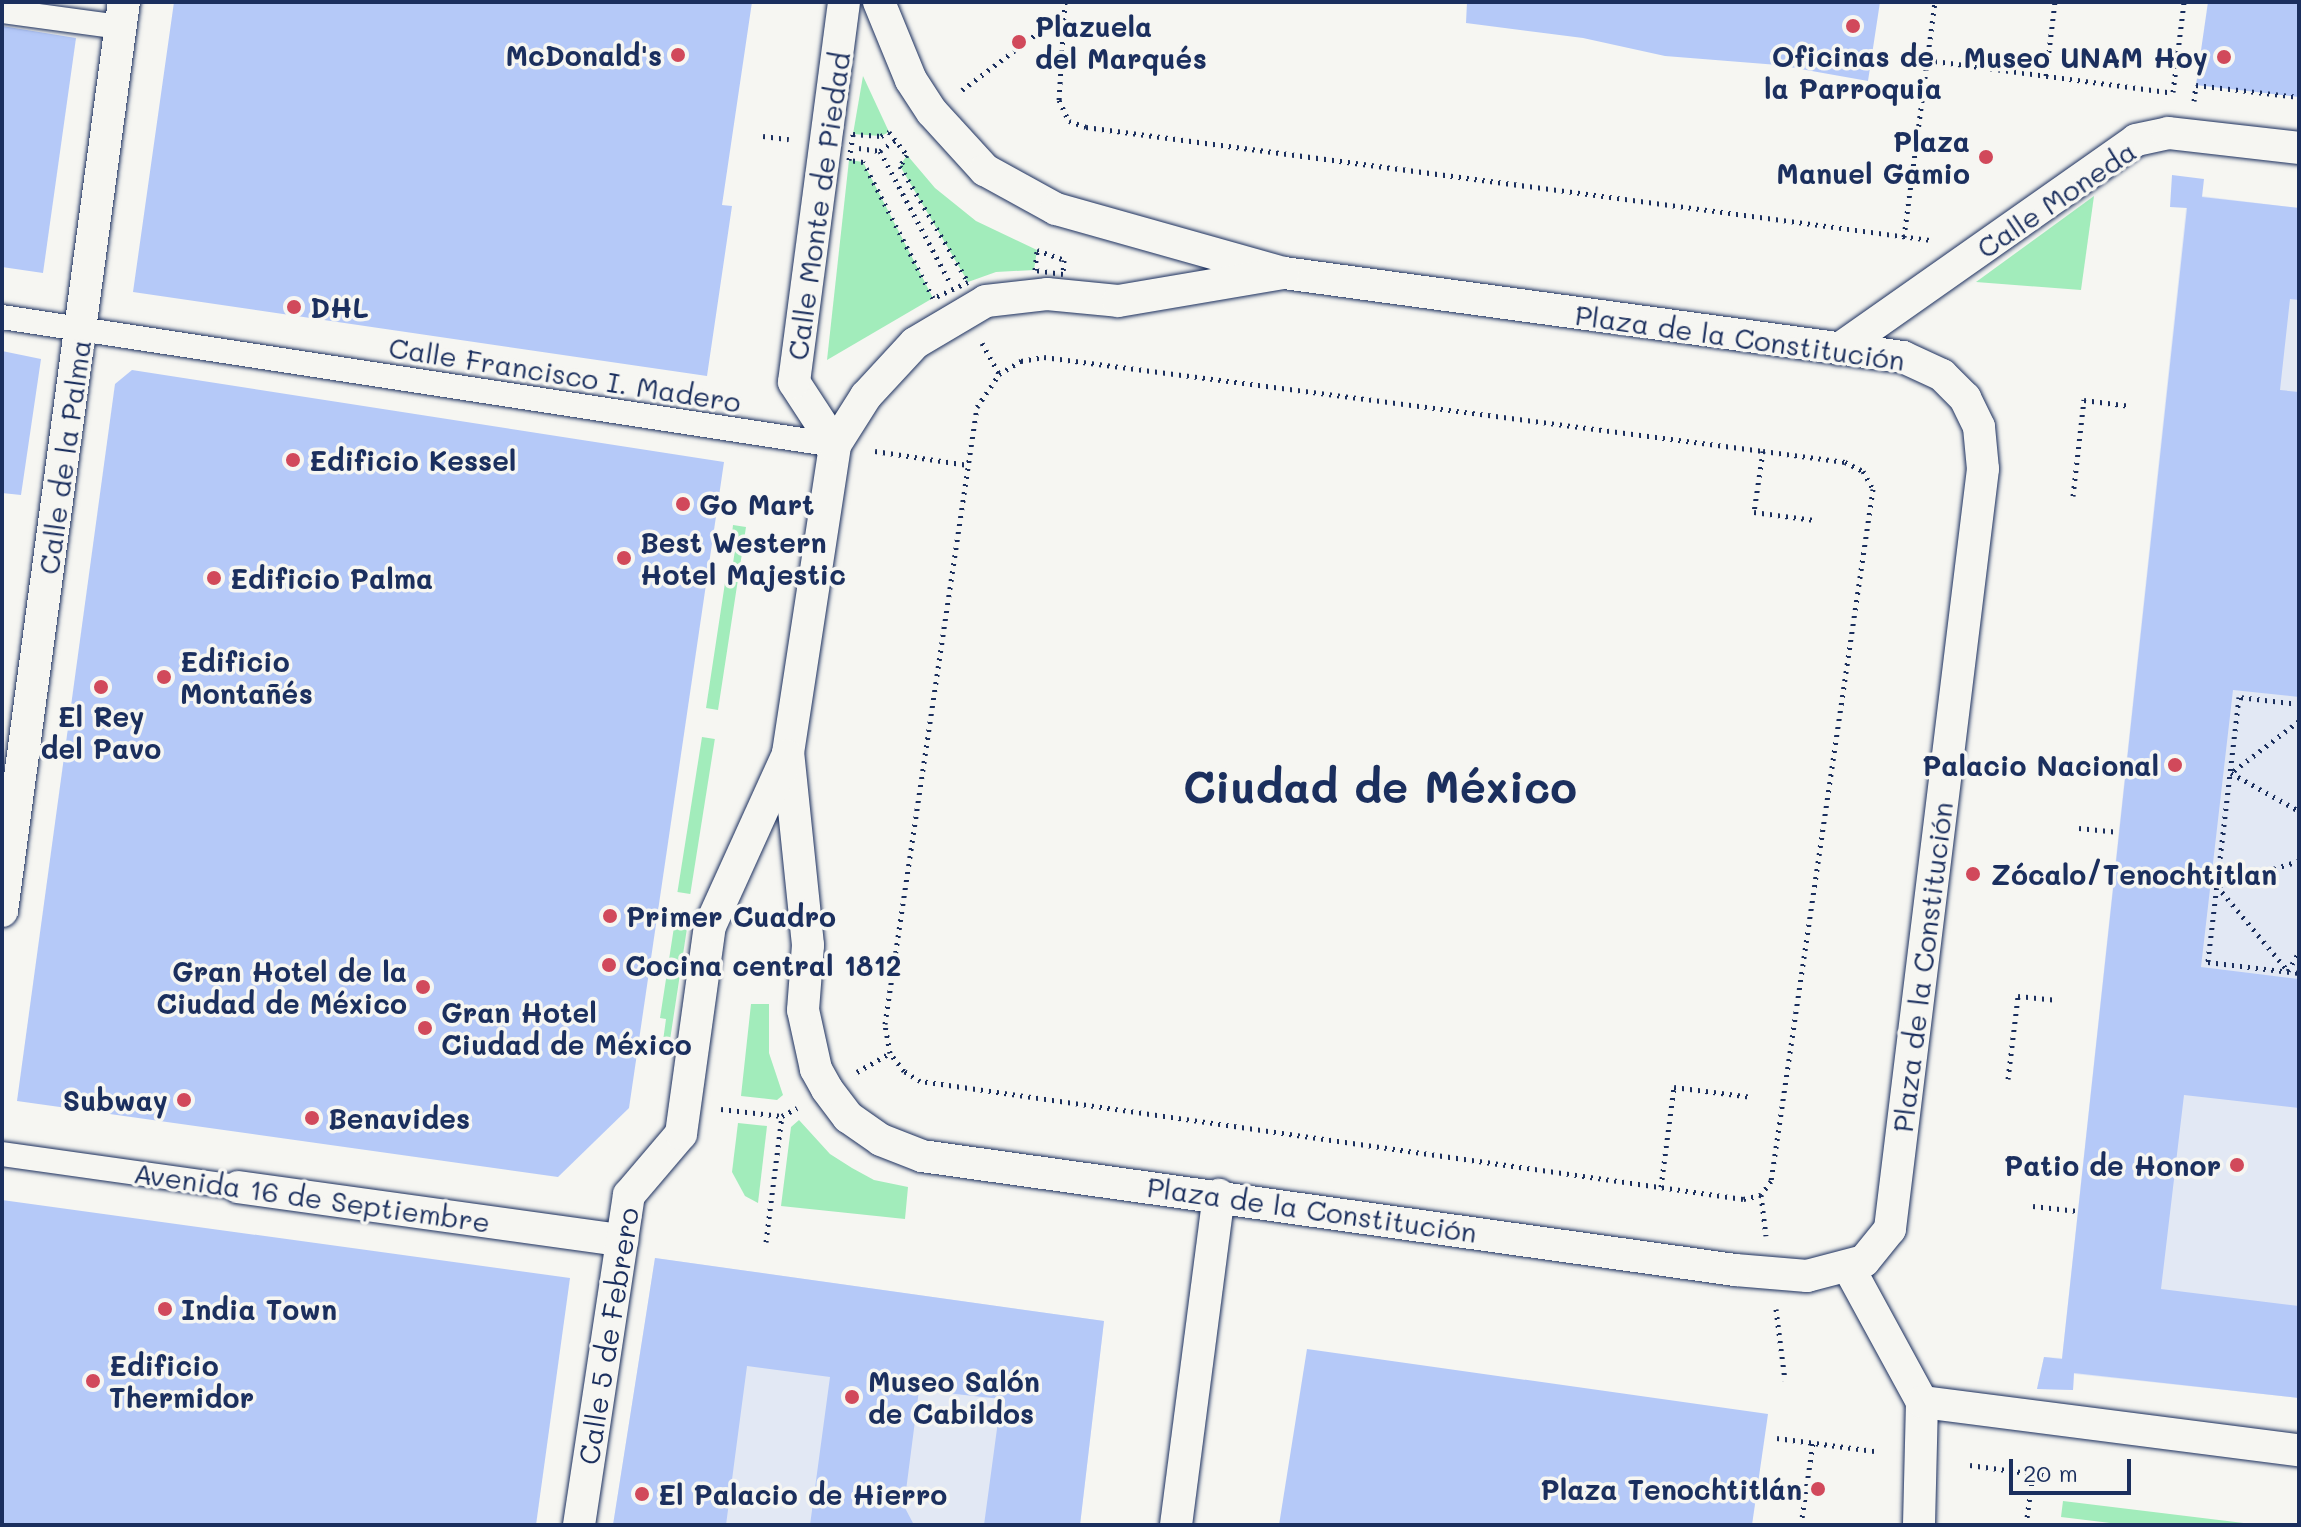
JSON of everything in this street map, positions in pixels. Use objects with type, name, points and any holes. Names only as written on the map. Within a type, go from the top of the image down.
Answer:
[{"type":"street","name":"Calle Monte de Piedad","points":[[835,445],[794,382],[839,146],[844,2]]},
{"type":"street","points":[[879,2],[899,55],[932,112],[985,170],[1023,195],[1056,209],[1284,273]]},
{"type":"street","points":[[2,11],[122,14]]},
{"type":"street","name":"Calle de la Palma","points":[[2,911],[122,14]]},
{"type":"street","name":"Calle Moneda","points":[[1839,349],[2136,140],[2168,133],[2299,148]]},
{"type":"street","name":"Plaza de la Constitución","points":[[1284,273],[1903,357],[1942,375],[1965,398],[1979,427],[1983,469],[1890,1229],[1880,1246],[1849,1268],[1807,1276],[1735,1270],[1219,1195],[922,1156],[881,1140],[848,1117],[816,1069],[803,1010],[808,945],[788,753],[835,445],[892,365],[960,300],[1011,294],[1118,301],[1284,273]]},
{"type":"street","name":"Calle Francisco I. Madero","points":[[2,317],[835,445]]},
{"type":"street","name":"Calle 5 de Febrero","points":[[579,1525],[629,1195],[681,1134],[710,926],[788,753]]},
{"type":"street","name":"Avenida 16 de Septiembre","points":[[2,1154],[622,1240]]},
{"type":"street","points":[[1176,1525],[1219,1195]]},
{"type":"street","points":[[1849,1268],[1922,1402],[1919,1525]]},
{"type":"street","points":[[1922,1402],[2299,1450]]},
{"type":"path","points":[[1065,2],[1059,100],[1069,121],[1086,127],[1984,248]]},
{"type":"path","points":[[1904,237],[1935,2]]},
{"type":"path","points":[[2046,76],[2055,2]]},
{"type":"path","points":[[2168,133],[2184,2]]},
{"type":"path","points":[[763,136],[880,151],[1064,14]]},
{"type":"path","points":[[1927,60],[2173,93]]},
{"type":"path","points":[[2196,85],[2299,97]]},
{"type":"path","points":[[839,146],[853,134],[881,136],[889,132],[896,140],[907,155],[900,166],[968,282],[960,300]]},
{"type":"path","points":[[839,146],[849,160],[863,162],[933,298],[960,300]]},
{"type":"path","points":[[880,151],[999,374]]},
{"type":"path","points":[[1067,358],[1763,451],[1845,462],[1863,471],[1873,489],[1771,1181],[1761,1195],[1743,1199],[920,1081],[904,1071],[890,1053],[885,1024],[977,407],[999,374],[1021,361],[1067,358]]},
{"type":"path","points":[[2073,496],[2084,400],[2131,406]]},
{"type":"path","points":[[835,445],[968,465]]},
{"type":"path","points":[[1763,451],[1754,512],[1814,520]]},
{"type":"path","points":[[2299,704],[2239,697],[2231,773],[2219,842],[2208,962],[2299,973]]},
{"type":"path","points":[[2231,773],[2299,721]]},
{"type":"path","points":[[2231,773],[2299,811]]},
{"type":"path","points":[[2079,828],[2119,832]]},
{"type":"path","points":[[2217,886],[2299,861]]},
{"type":"path","points":[[2217,886],[2288,971]]},
{"type":"path","points":[[2288,971],[2299,952]]},
{"type":"path","points":[[2008,1079],[2018,996],[2058,1000]]},
{"type":"path","points":[[1661,1187],[1674,1087],[1752,1097]]},
{"type":"path","points":[[685,1105],[782,1116],[766,1242]]},
{"type":"path","points":[[2033,1206],[2078,1211]]},
{"type":"path","points":[[1777,1438],[1874,1451]]},
{"type":"path","points":[[1801,1525],[1813,1443]]},
{"type":"path","points":[[1970,1465],[2056,1477]]},
{"type":"path","points":[[2026,1525],[2033,1474]]},
{"type":"shaded area","name":"Palacio Nacional","points":[[2202,196],[2299,208],[2299,1398],[2074,1374],[2073,1390],[2037,1389],[2044,1357],[2062,1358],[2186,208]]},
{"type":"shaded area","points":[[655,1258],[1104,1321],[1080,1525],[613,1525]]},
{"type":"green space","points":[[863,76],[889,132],[881,136],[853,134]]},
{"type":"green space","points":[[907,155],[935,188],[976,221],[1037,250],[1034,270],[996,272],[968,282],[900,166]]},
{"type":"green space","points":[[849,160],[863,162],[933,298],[827,360]]},
{"type":"green space","points":[[2094,196],[2081,290],[1976,282]]},
{"type":"green space","points":[[733,525],[746,527],[718,710],[706,708],[728,563],[733,563],[736,544],[731,542]]},
{"type":"green space","points":[[702,737],[715,739],[690,894],[677,892]]},
{"type":"green space","points":[[676,914],[689,915],[668,1053],[656,1051],[657,1040],[663,1041],[666,1019],[660,1018]]},
{"type":"green space","points":[[751,1004],[769,1004],[769,1053],[783,1095],[777,1100],[741,1096]]},
{"type":"green space","points":[[799,1120],[830,1154],[852,1168],[874,1180],[908,1187],[905,1219],[781,1206],[791,1127]]},
{"type":"green space","points":[[738,1123],[767,1126],[758,1203],[745,1196],[732,1172]]},
{"type":"green space","points":[[2063,1501],[2260,1525],[2127,1525],[2061,1517]]},
{"type":"building","points":[[174,2],[752,2],[722,205],[732,206],[707,376],[133,292]]},
{"type":"building","points":[[1467,2],[1880,2],[1868,81],[1778,65],[1665,56],[1583,38],[1466,23]]},
{"type":"building","points":[[2208,2],[2299,2],[2299,97],[2196,85]]},
{"type":"building","points":[[2,26],[76,38],[43,273],[2,267]]},
{"type":"building","name":"Palacio Nacional","points":[[2172,175],[2204,179],[2202,197],[2299,208],[2299,300],[2290,299],[2280,390],[2299,392],[2299,697],[2233,690],[2201,967],[2299,979],[2299,1108],[2184,1095],[2161,1289],[2299,1306],[2299,1398],[2074,1373],[2073,1390],[2037,1389],[2044,1357],[2062,1359],[2187,208],[2170,207]]},
{"type":"building","points":[[2,351],[41,359],[21,495],[2,493]]},
{"type":"building","points":[[132,370],[724,462],[629,1108],[558,1177],[17,1101],[115,384]]},
{"type":"building","points":[[2,1200],[570,1278],[536,1525],[2,1525]]},
{"type":"building","points":[[655,1258],[1104,1321],[1080,1525],[984,1525],[1001,1399],[919,1390],[904,1506],[914,1525],[810,1525],[830,1377],[747,1366],[726,1525],[613,1525]]},
{"type":"building","points":[[1307,1349],[1768,1414],[1752,1525],[1279,1525]]},
{"type":"place","name":"Oficinas de la Parroquia","points":[[1853,26]]},
{"type":"place","name":"Plazuela del Marqués","points":[[1019,42]]},
{"type":"place","name":"McDonald's","points":[[678,55]]},
{"type":"place","name":"Museo UNAM Hoy","points":[[2224,57]]},
{"type":"place","name":"Plaza Manuel Gamio","points":[[1986,157]]},
{"type":"place","name":"DHL","points":[[294,307]]},
{"type":"place","name":"Edificio Kessel","points":[[293,460]]},
{"type":"place","name":"Go Mart","points":[[683,504]]},
{"type":"place","name":"Best Western Hotel Majestic","points":[[624,558]]},
{"type":"place","name":"Edificio Palma","points":[[214,578]]},
{"type":"place","name":"Edificio Montañés","points":[[164,677]]},
{"type":"place","name":"El Rey del Pavo","points":[[101,687]]},
{"type":"place","name":"Palacio Nacional","points":[[2175,765]]},
{"type":"place","name":"Zócalo/Tenochtitlan","points":[[1973,874]]},
{"type":"place","name":"Primer Cuadro","points":[[610,916]]},
{"type":"place","name":"Cocina central 1812","points":[[609,965]]},
{"type":"place","name":"Gran Hotel de la Ciudad de México","points":[[423,987]]},
{"type":"place","name":"Gran Hotel Ciudad de México","points":[[425,1028]]},
{"type":"place","name":"Subway","points":[[184,1100]]},
{"type":"place","name":"Benavides","points":[[312,1118]]},
{"type":"place","name":"Patio de Honor","points":[[2237,1165]]},
{"type":"place","name":"India Town","points":[[165,1309]]},
{"type":"place","name":"Edificio Thermidor","points":[[93,1381]]},
{"type":"place","name":"Museo Salón de Cabildos","points":[[852,1397]]},
{"type":"place","name":"Plaza Tenochtitlán","points":[[1818,1489]]},
{"type":"place","name":"El Palacio de Hierro","points":[[642,1494]]},
{"type":"district","name":"Ciudad de México","points":[[1380,786]]}]
